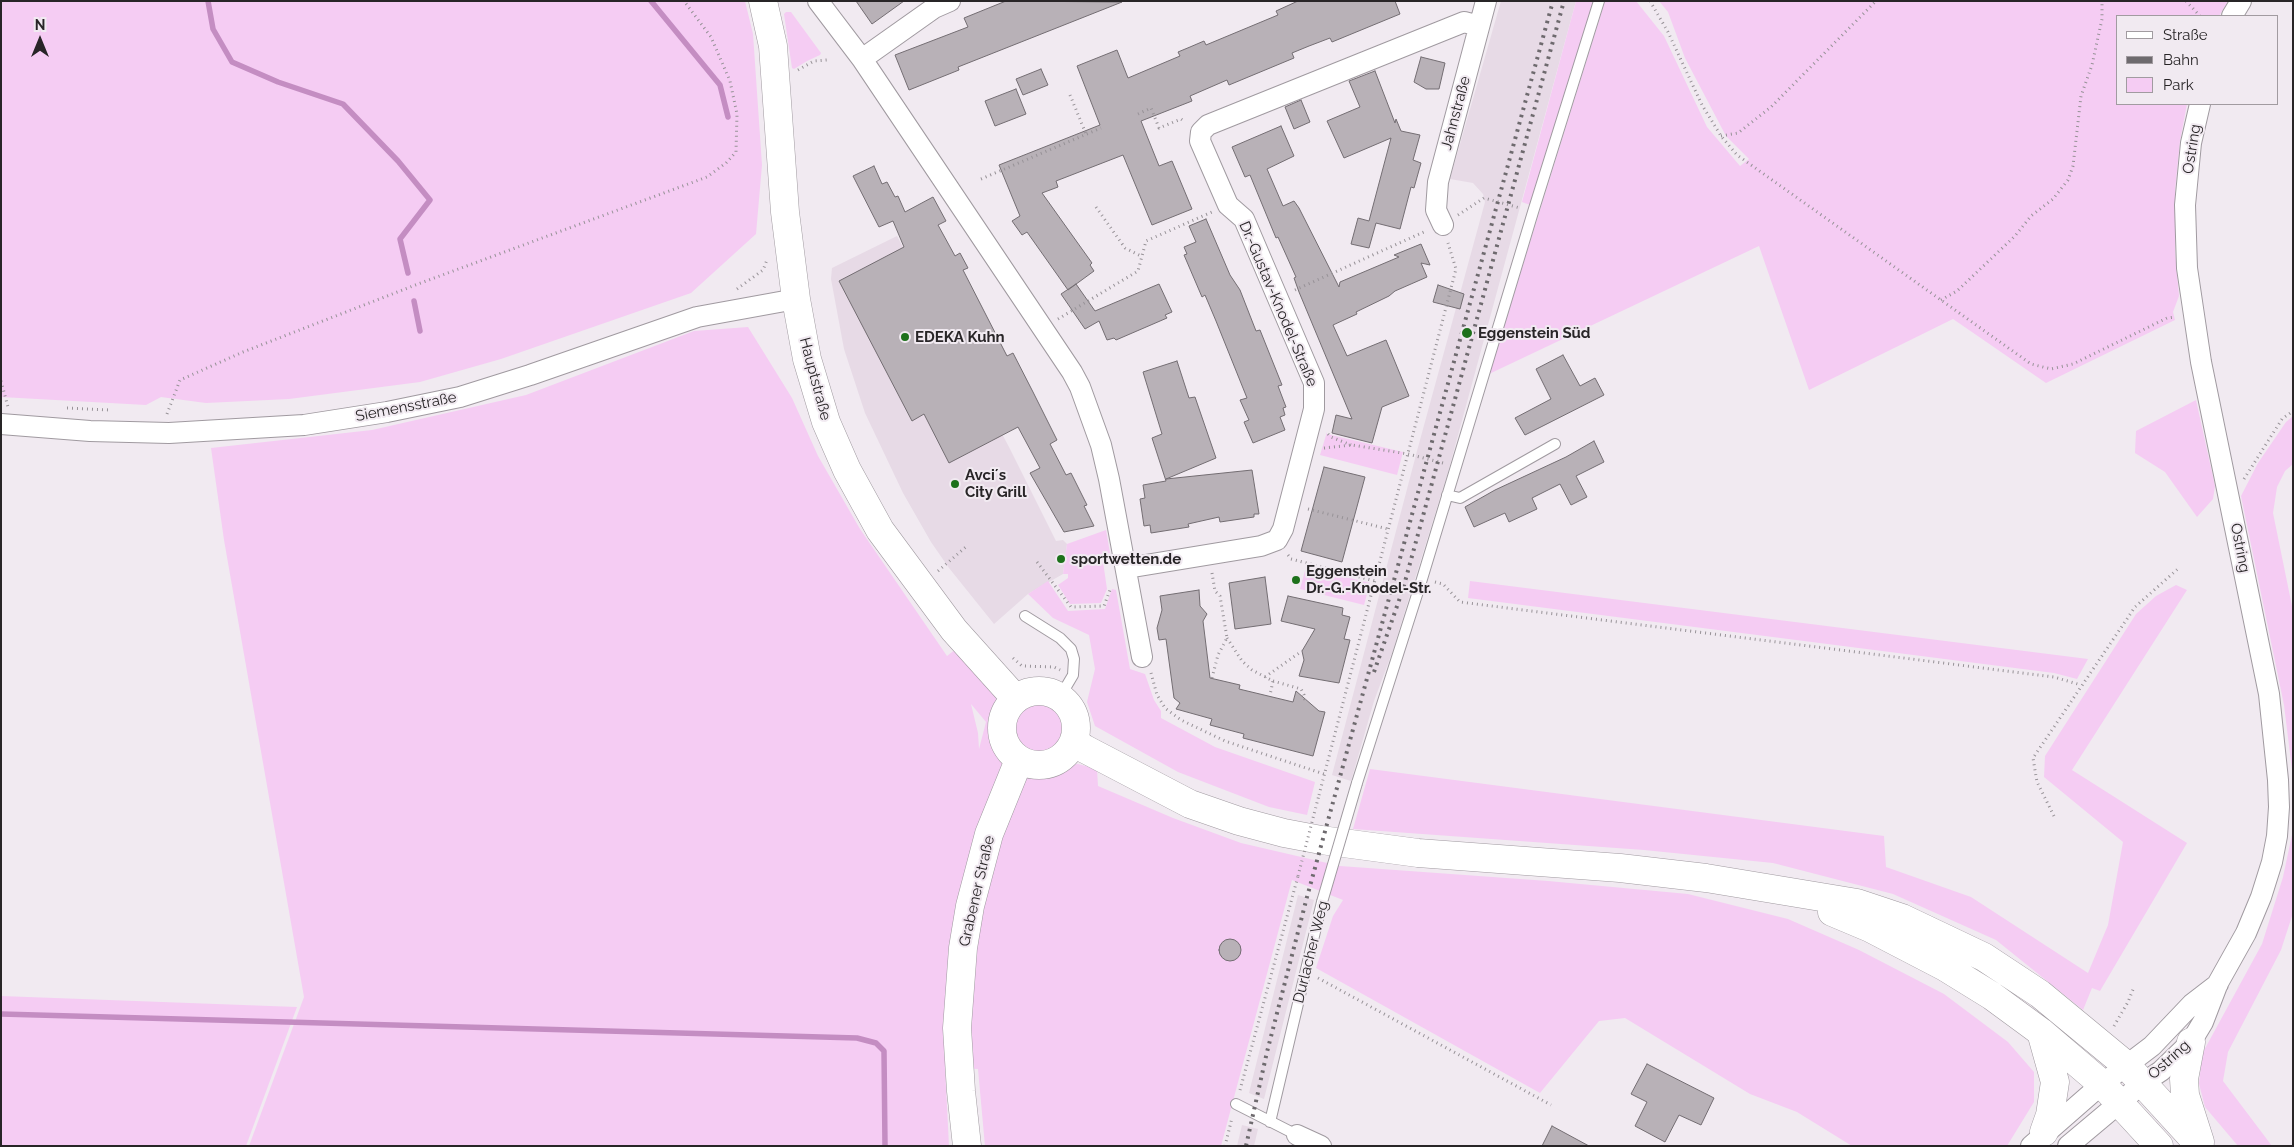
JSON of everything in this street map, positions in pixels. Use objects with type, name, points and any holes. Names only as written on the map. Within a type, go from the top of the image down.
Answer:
[{"type":"street","name":"Hauptstraße","points":[[763,1],[773,46],[790,251],[796,299],[807,359],[826,422],[847,470],[880,530],[954,630],[1016,698]]},
{"type":"street","points":[[818,1],[862,59],[1072,372],[1092,419],[1109,479],[1142,657]]},
{"type":"street","points":[[862,59],[934,8],[950,1]]},
{"type":"street","name":"Jahnstraße","points":[[1442,226],[1436,210],[1438,182],[1486,1]]},
{"type":"street","points":[[2233,15],[2241,1]]},
{"type":"street","points":[[1201,132],[1208,125],[1464,22],[1479,26]]},
{"type":"street","name":"Ostring","points":[[2037,1139],[2102,1084],[2135,1074],[2161,1071],[2191,1042],[2203,1022],[2218,983],[2246,933],[2261,897],[2272,862],[2279,807],[2276,754],[2269,694],[2193,314],[2187,268],[2184,205],[2191,144],[2200,105]]},
{"type":"street","name":"Dr.-Gustav-Knodel-Straße","points":[[1201,132],[1200,140],[1228,205],[1244,219],[1314,383],[1316,397],[1312,416],[1281,536],[1277,540]]},
{"type":"street","name":"Siemensstraße","points":[[1,424],[90,431],[168,433],[304,425],[387,412],[460,396],[530,375],[697,316],[796,299]]},
{"type":"street","points":[[1127,568],[1261,546],[1277,540]]},
{"type":"street","points":[[1066,686],[1077,728],[1075,741],[1068,752],[1058,761],[1039,766],[1019,760],[1009,750],[1003,737],[1002,723],[1007,709],[1016,698],[1026,693],[1038,690],[1050,692],[1066,686]]},
{"type":"street","points":[[1075,741],[1083,748],[1190,804],[1239,821],[1284,833],[1418,853],[1620,868],[1687,876],[1857,903],[1902,918],[1984,957],[2040,994],[2135,1074],[2200,1146]]},
{"type":"street","name":"Grabener Straße","points":[[967,1146],[958,1047],[959,982],[963,948],[970,906],[989,834],[1019,760]]},
{"type":"street","points":[[1782,892],[1870,928],[1945,967],[1992,996],[2041,1032],[2102,1084],[2159,1146]]},
{"type":"street","name":"Ostring","points":[[2068,1146],[2121,1103],[2135,1074],[2152,1046],[2192,1004],[2218,983]]},
{"type":"street","points":[[2037,1139],[2052,1107],[2055,1082],[2041,1032]]},
{"type":"street","points":[[2191,1042],[2184,1079],[2185,1094],[2200,1146]]},
{"type":"street","points":[[1297,1135],[1322,1146]]},
{"type":"lane","name":"Durlacher Weg","points":[[1270,1122],[1322,902],[1357,783],[1422,579],[1599,1]]},
{"type":"lane","points":[[1447,495],[1460,498],[1555,444]]},
{"type":"lane","points":[[1025,616],[1060,638],[1071,649],[1074,659],[1066,686]]},
{"type":"lane","points":[[1236,1104],[1297,1135]]},
{"type":"path","points":[[167,413],[180,380],[243,352],[418,284],[707,177],[726,163],[736,152],[737,114],[730,81],[711,37],[684,1]]},
{"type":"path","points":[[1650,1],[1668,32],[1702,105],[1721,136],[1737,155],[2032,364],[2051,369],[2073,364],[2167,318],[2193,314]]},
{"type":"path","points":[[1721,136],[1738,133],[1771,107],[1876,1]]},
{"type":"path","points":[[1940,300],[1957,291],[2016,236],[2031,216],[2053,199],[2068,180],[2073,166],[2081,96],[2092,65],[2102,19],[2102,1]]},
{"type":"path","points":[[2186,1],[2199,15]]},
{"type":"path","points":[[776,74],[790,73],[814,62],[827,60]]},
{"type":"path","points":[[1070,94],[1086,134]]},
{"type":"path","points":[[1138,114],[1151,108],[1159,128],[1181,120],[1201,132]]},
{"type":"path","points":[[981,179],[1102,128]]},
{"type":"path","points":[[1467,210],[1484,198],[1508,205]]},
{"type":"path","points":[[1042,328],[1138,271],[1146,241],[1228,205]]},
{"type":"path","points":[[1096,207],[1125,248],[1141,256]]},
{"type":"path","points":[[1225,1146],[1323,780],[1456,269],[1442,226],[1423,232],[1278,298]]},
{"type":"path","points":[[728,291],[736,289],[763,270],[769,254],[790,251]]},
{"type":"path","points":[[1,381],[8,404],[1,403]]},
{"type":"path","points":[[58,407],[118,410]]},
{"type":"path","points":[[2230,501],[2282,419],[2293,411]]},
{"type":"path","points":[[157,412],[176,413]]},
{"type":"path","points":[[1312,416],[1331,437],[1352,445],[1422,456],[1456,467]]},
{"type":"path","points":[[1304,448],[1352,445]]},
{"type":"path","points":[[1290,504],[1388,529]]},
{"type":"path","points":[[1277,540],[1291,559],[1375,581]]},
{"type":"path","points":[[934,575],[967,546]]},
{"type":"path","points":[[1209,555],[1215,591],[1220,596],[1227,638],[1242,661],[1252,670],[1273,681],[1301,690],[1304,695],[1305,704]]},
{"type":"path","points":[[1037,562],[1071,607],[1104,606],[1110,590]]},
{"type":"path","points":[[2054,816],[2036,782],[2033,758],[2135,607],[2180,567]]},
{"type":"path","points":[[1422,579],[1443,584],[1460,602],[2054,678],[2081,685]]},
{"type":"path","points":[[1212,678],[1218,655],[1227,638]]},
{"type":"path","points":[[1265,677],[1302,651]]},
{"type":"path","points":[[1009,655],[1022,666],[1054,667],[1066,686]]},
{"type":"path","points":[[1142,657],[1150,670],[1157,695],[1165,708],[1172,714],[1201,731],[1225,741],[1324,774]]},
{"type":"path","points":[[1270,695],[1273,681]]},
{"type":"path","points":[[1306,973],[1550,1105]]},
{"type":"shaded area","points":[[1501,1],[1576,1],[1448,472],[1392,653],[1374,701],[1351,781],[1332,775],[1485,202],[1483,194],[1473,183],[1450,179]]},
{"type":"shaded area","points":[[897,236],[1009,447],[1056,541],[1063,540],[1067,544],[1063,574],[1028,594],[994,624],[949,568],[931,542],[903,493],[865,413],[844,349],[831,279],[832,268]]},
{"type":"shaded area","points":[[1298,895],[1314,900],[1264,1099],[1249,1093]]},
{"type":"shaded area","points":[[1242,1125],[1258,1129],[1254,1146],[1237,1146]]},
{"type":"green space","points":[[1,1],[745,1],[753,34],[762,165],[756,234],[691,293],[501,359],[420,382],[289,399],[206,403],[161,397],[146,405],[1,397]]},
{"type":"green space","points":[[1576,1],[1594,1],[1530,205],[1522,202]]},
{"type":"green space","points":[[1605,1],[1636,1],[1664,36],[1707,127],[1740,166],[1749,159],[1726,136],[1685,58],[1668,12],[1659,1],[2228,1],[2220,15],[2116,15],[2116,105],[2187,105],[2180,141],[2175,190],[2175,251],[2179,296],[2173,312],[2175,320],[2046,383],[1953,319],[1809,390],[1759,246],[1489,374]]},
{"type":"green space","points":[[791,12],[821,53],[794,69],[792,68],[784,14]]},
{"type":"green space","points":[[748,327],[792,398],[818,456],[860,529],[947,656],[956,649],[1000,700],[1003,765],[1024,775],[1046,768],[1078,764],[1097,769],[1098,786],[1173,818],[1241,843],[1340,866],[1548,881],[1688,894],[1788,919],[1859,950],[1944,994],[2008,1042],[2034,1072],[2034,1102],[2007,1146],[1852,1146],[1797,1112],[1750,1094],[1625,1018],[1599,1021],[1540,1093],[1316,968],[1333,916],[1343,900],[1292,880],[1221,1146],[985,1146],[978,1069],[945,1067],[949,1146],[249,1146],[304,997],[224,540],[211,448],[372,430],[526,395],[694,331]],"holes":[[[971,704],[986,722],[979,749],[978,733]]]},
{"type":"green space","points":[[2196,400],[2215,486],[2213,499],[2197,517],[2165,472],[2135,453],[2136,431]]},
{"type":"green space","points":[[2293,416],[2293,464],[2285,471],[2277,487],[2273,513],[2293,611],[2293,819],[2292,770],[2284,705],[2241,496],[2258,463],[2286,422]]},
{"type":"green space","points":[[1327,432],[1327,434],[1403,452],[1397,475],[1320,455]]},
{"type":"green space","points":[[1106,530],[1110,553],[1102,555],[1107,589],[1101,603],[1070,604],[1058,585],[1068,578],[1068,574],[1063,574],[1067,544]]},
{"type":"green space","points":[[1306,567],[1370,583],[1364,605],[1300,589]]},
{"type":"green space","points":[[1048,581],[1068,611],[1105,609],[1112,589],[1116,590],[1130,669],[1145,674],[1154,700],[1161,711],[1161,718],[1215,747],[1315,782],[1307,815],[1269,807],[1178,772],[1095,726],[1087,702],[1095,669],[1089,635],[1053,618],[1028,594]]},
{"type":"green space","points":[[1470,581],[2088,659],[2077,679],[2054,673],[1468,598]]},
{"type":"green space","points":[[2176,585],[2187,590],[2072,770],[2187,843],[2100,991],[2092,988],[2083,1010],[1996,940],[1893,894],[1773,863],[1644,850],[1353,829],[1370,769],[1884,836],[1886,867],[1971,897],[2088,973],[2108,925],[2123,842],[2044,777],[2045,756],[2136,614],[2156,596]]},
{"type":"green space","points":[[1045,703],[1058,710],[1064,718],[1064,738],[1058,746],[1050,752],[1035,753],[1022,746],[1016,738],[1015,723],[1022,710],[1030,704]]},
{"type":"green space","points":[[2293,830],[2293,913],[2281,950],[2228,1052],[2223,1081],[2272,1146],[2238,1146],[2205,1107],[2199,1084],[2202,1054],[2262,944],[2283,877]]},
{"type":"green space","points":[[1,996],[297,1007],[246,1146],[1,1146]]},
{"type":"building","points":[[856,1],[904,1],[872,24]]},
{"type":"building","points":[[1006,1],[1122,2],[958,67],[959,70],[909,90],[895,55],[968,27],[964,18]]},
{"type":"building","points":[[1298,1],[1395,1],[1400,14],[1332,42],[1330,38],[1292,53],[1294,58],[1229,85],[1227,80],[1190,96],[1192,101],[1141,121],[1159,166],[1172,161],[1192,209],[1152,225],[1123,155],[1056,181],[1058,187],[1042,193],[1092,263],[1090,265],[1094,271],[1068,290],[1027,232],[1022,235],[1012,221],[1020,216],[999,165],[1100,125],[1077,66],[1117,50],[1128,78],[1180,56],[1178,52],[1204,41],[1206,45],[1278,15],[1276,11]]},
{"type":"building","points":[[1421,57],[1445,63],[1439,89],[1426,89],[1414,82]]},
{"type":"building","points":[[1041,69],[1048,85],[1023,95],[1016,79]]},
{"type":"building","points":[[1375,71],[1395,123],[1396,119],[1401,131],[1420,135],[1413,160],[1421,163],[1414,188],[1411,187],[1400,229],[1376,223],[1369,248],[1351,244],[1358,218],[1369,221],[1391,138],[1344,158],[1327,121],[1360,107],[1349,81]]},
{"type":"building","points":[[1016,89],[1026,114],[995,126],[985,101]]},
{"type":"building","points":[[1301,100],[1310,122],[1294,129],[1285,107]]},
{"type":"building","points":[[1281,126],[1294,156],[1267,169],[1283,206],[1294,201],[1299,208],[1339,287],[1340,282],[1399,257],[1394,255],[1421,244],[1430,265],[1421,263],[1427,277],[1395,291],[1389,296],[1356,312],[1357,314],[1333,325],[1347,356],[1386,340],[1409,396],[1382,407],[1372,443],[1332,433],[1336,415],[1352,419],[1299,292],[1294,278],[1296,277],[1278,237],[1276,238],[1250,175],[1245,177],[1232,147]]},
{"type":"building","points":[[874,166],[882,184],[887,182],[895,197],[898,196],[905,212],[933,197],[946,221],[938,225],[955,256],[960,253],[968,268],[963,270],[1007,356],[1013,353],[1057,440],[1050,444],[1066,475],[1071,473],[1087,505],[1084,506],[1094,526],[1064,532],[1030,473],[1040,468],[1018,427],[949,463],[924,414],[912,421],[839,281],[904,247],[893,221],[879,227],[853,176]]},
{"type":"building","points":[[1206,219],[1230,275],[1240,290],[1256,331],[1260,330],[1282,385],[1278,386],[1286,407],[1283,408],[1285,415],[1280,417],[1285,430],[1253,443],[1244,422],[1249,420],[1240,400],[1247,398],[1205,295],[1202,297],[1184,255],[1187,254],[1184,247],[1196,242],[1189,226]]},
{"type":"building","points":[[1076,284],[1095,311],[1159,284],[1172,312],[1165,315],[1167,318],[1116,340],[1114,338],[1107,340],[1099,321],[1085,329],[1061,294]]},
{"type":"building","points":[[1438,285],[1464,294],[1460,309],[1433,302]]},
{"type":"building","points":[[1563,355],[1580,386],[1595,378],[1604,395],[1525,435],[1515,418],[1551,399],[1536,369]]},
{"type":"building","points":[[1177,361],[1189,398],[1195,397],[1216,458],[1166,479],[1252,470],[1259,514],[1254,514],[1254,517],[1220,522],[1219,517],[1188,524],[1189,527],[1151,533],[1150,525],[1144,526],[1140,499],[1145,498],[1143,485],[1166,481],[1152,438],[1162,434],[1143,372]]},
{"type":"building","points":[[1594,441],[1604,462],[1576,476],[1587,497],[1571,505],[1560,484],[1532,498],[1537,509],[1509,522],[1505,513],[1474,527],[1465,507]]},
{"type":"building","points":[[1324,467],[1365,477],[1342,562],[1301,551]]},
{"type":"building","points":[[1265,577],[1271,624],[1235,629],[1229,583]]},
{"type":"building","points":[[1199,590],[1200,606],[1207,614],[1203,621],[1210,678],[1240,685],[1239,689],[1293,702],[1296,691],[1319,711],[1325,712],[1313,756],[1243,738],[1244,734],[1210,725],[1212,719],[1176,709],[1180,703],[1174,698],[1166,639],[1159,640],[1157,628],[1162,610],[1160,596]]},
{"type":"building","points":[[1288,596],[1343,608],[1342,615],[1350,617],[1344,639],[1350,640],[1339,683],[1299,676],[1304,660],[1302,651],[1315,629],[1281,621]]},
{"type":"building","points":[[1230,939],[1238,942],[1241,950],[1238,958],[1230,961],[1222,958],[1219,950],[1222,942]]},
{"type":"building","points":[[1647,1064],[1714,1098],[1701,1125],[1679,1115],[1665,1142],[1635,1126],[1647,1102],[1631,1094]]},
{"type":"building","points":[[1552,1126],[1589,1146],[1542,1146]]},
{"type":"waterway","points":[[208,1],[213,29],[232,62],[278,82],[343,104],[398,161],[430,200],[400,239],[408,273]]},
{"type":"waterway","points":[[651,1],[720,85],[728,117]]},
{"type":"waterway","points":[[414,301],[420,331]]},
{"type":"waterway","points":[[1,1014],[857,1038],[876,1043],[884,1051],[885,1146]]},
{"type":"railway","points":[[1246,1146],[1267,1052],[1307,897],[1553,1]]},
{"type":"railway","points":[[1374,672],[1403,589],[1564,1]]},
{"type":"place","name":"Eggenstein Süd","points":[[1467,333]]},
{"type":"place","name":"EDEKA Kuhn","points":[[905,337]]},
{"type":"place","name":"Avci´s City Grill","points":[[955,484]]},
{"type":"place","name":"sportwetten.de","points":[[1061,559]]},
{"type":"place","name":"Eggenstein Dr.-G.-Knodel-Str.","points":[[1296,580]]}]
